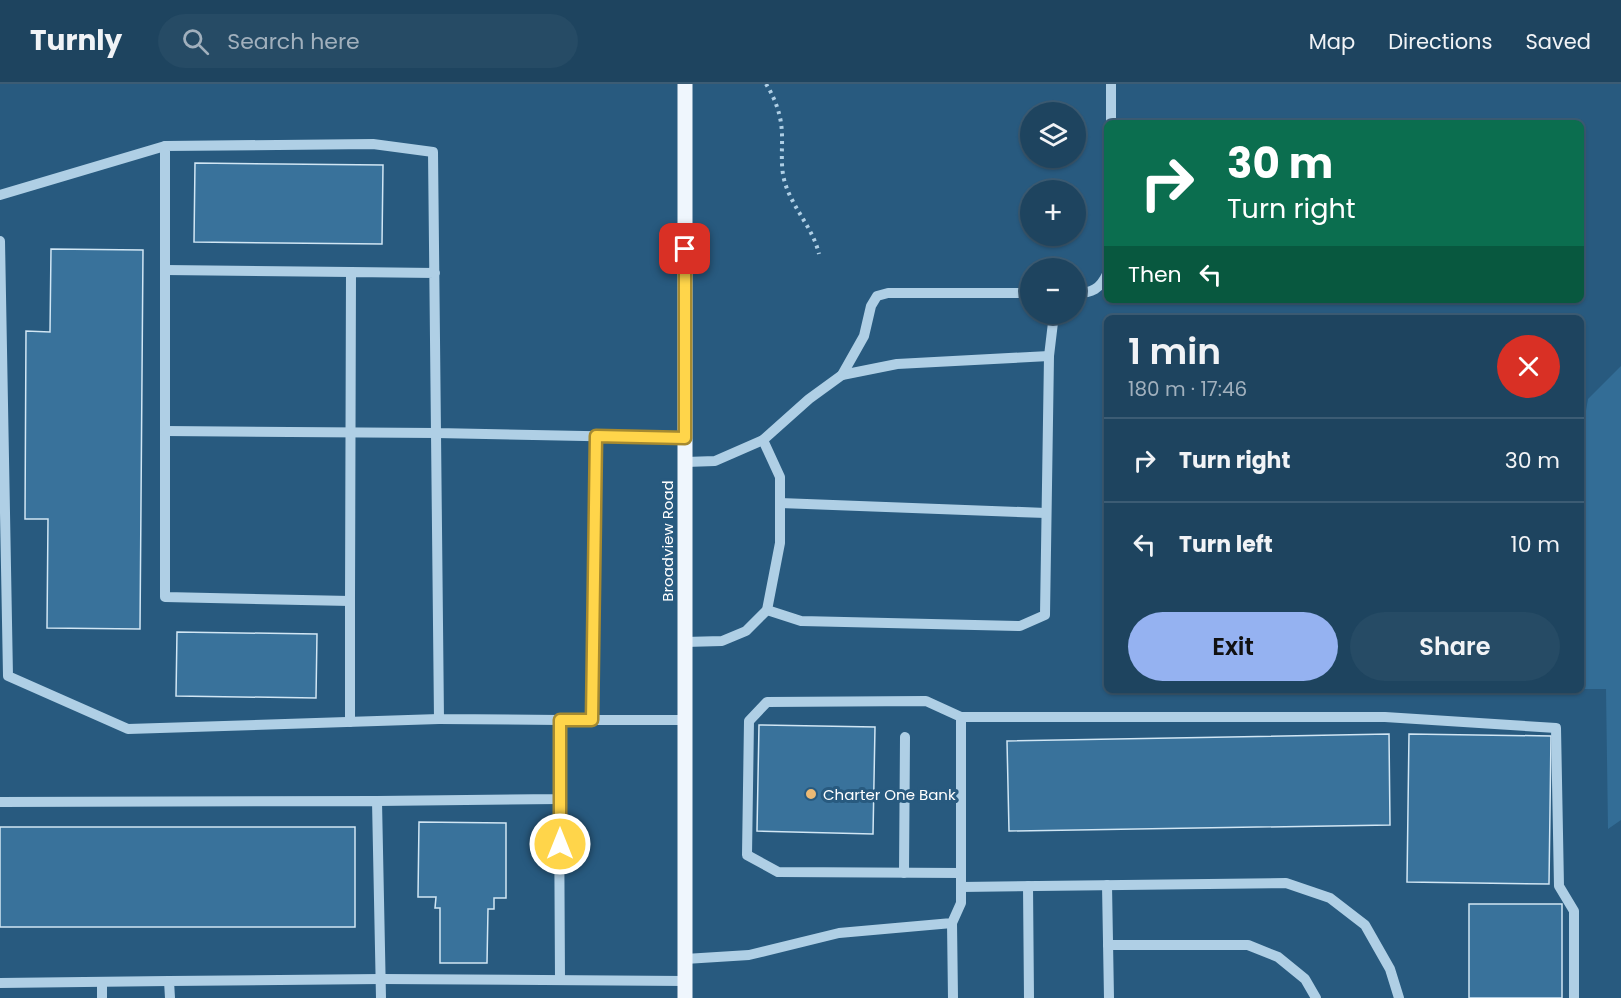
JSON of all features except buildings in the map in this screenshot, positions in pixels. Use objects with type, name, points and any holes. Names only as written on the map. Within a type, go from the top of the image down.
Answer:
[{"type":"main road","name":"Broadview Road","points":[[685,84],[685,998]]},
{"type":"lane","points":[[1111,84],[1111,120]]},
{"type":"lane","points":[[0,195],[165,146],[373,144],[433,152],[439,719]]},
{"type":"lane","points":[[165,146],[165,597],[350,601]]},
{"type":"lane","points":[[0,241],[8,676],[128,729],[439,719],[685,720]]},
{"type":"lane","points":[[165,270],[435,273]]},
{"type":"lane","points":[[350,722],[351,272]]},
{"type":"lane","points":[[1086,293],[1102,285],[1104,281]]},
{"type":"lane","points":[[686,462],[715,461],[763,440],[809,399],[842,375],[864,336],[871,306],[877,296],[888,293],[1020,293]]},
{"type":"lane","points":[[767,610],[801,621],[1020,626],[1045,615],[1049,356],[1053,324]]},
{"type":"lane","points":[[842,375],[897,364],[1049,356]]},
{"type":"lane","points":[[165,431],[350,431],[685,438]]},
{"type":"lane","points":[[592,720],[596,436]]},
{"type":"lane","points":[[685,642],[722,641],[730,638],[746,631],[767,610],[780,543],[780,477],[763,440]]},
{"type":"lane","points":[[780,503],[1046,513]]},
{"type":"lane","points":[[961,873],[778,872],[747,855],[749,721],[766,702],[926,701],[961,717],[1385,717],[1556,728],[1559,886],[1574,911],[1574,998]]},
{"type":"lane","points":[[953,998],[952,923],[961,903],[961,717]]},
{"type":"lane","points":[[560,720],[561,980]]},
{"type":"lane","points":[[904,873],[905,737]]},
{"type":"lane","points":[[0,802],[559,799]]},
{"type":"lane","points":[[377,801],[381,998]]},
{"type":"lane","points":[[961,886],[1286,883],[1330,897],[1365,925],[1390,969],[1399,998]]},
{"type":"lane","points":[[1107,885],[1109,998]]},
{"type":"lane","points":[[1028,886],[1029,998]]},
{"type":"lane","points":[[685,959],[749,955],[839,933],[952,923]]},
{"type":"lane","points":[[1108,945],[1248,945],[1278,957],[1305,979],[1316,998]]},
{"type":"lane","points":[[0,983],[381,979],[685,981]]},
{"type":"lane","points":[[169,981],[170,998]]},
{"type":"lane","points":[[102,982],[102,998]]},
{"type":"path","points":[[766,84],[772,93],[781,123],[781,164],[784,181],[790,196],[815,238],[819,254]]},
{"type":"shaded area","points":[[1621,366],[1621,820],[1608,829],[1606,689],[1584,689],[1584,422],[1588,399]]},
{"type":"place","name":"Charter One Bank","points":[[811,794]]},
{"type":"route","points":[[560,844],[560,720],[592,720],[596,436],[685,438],[685,249]]}]
